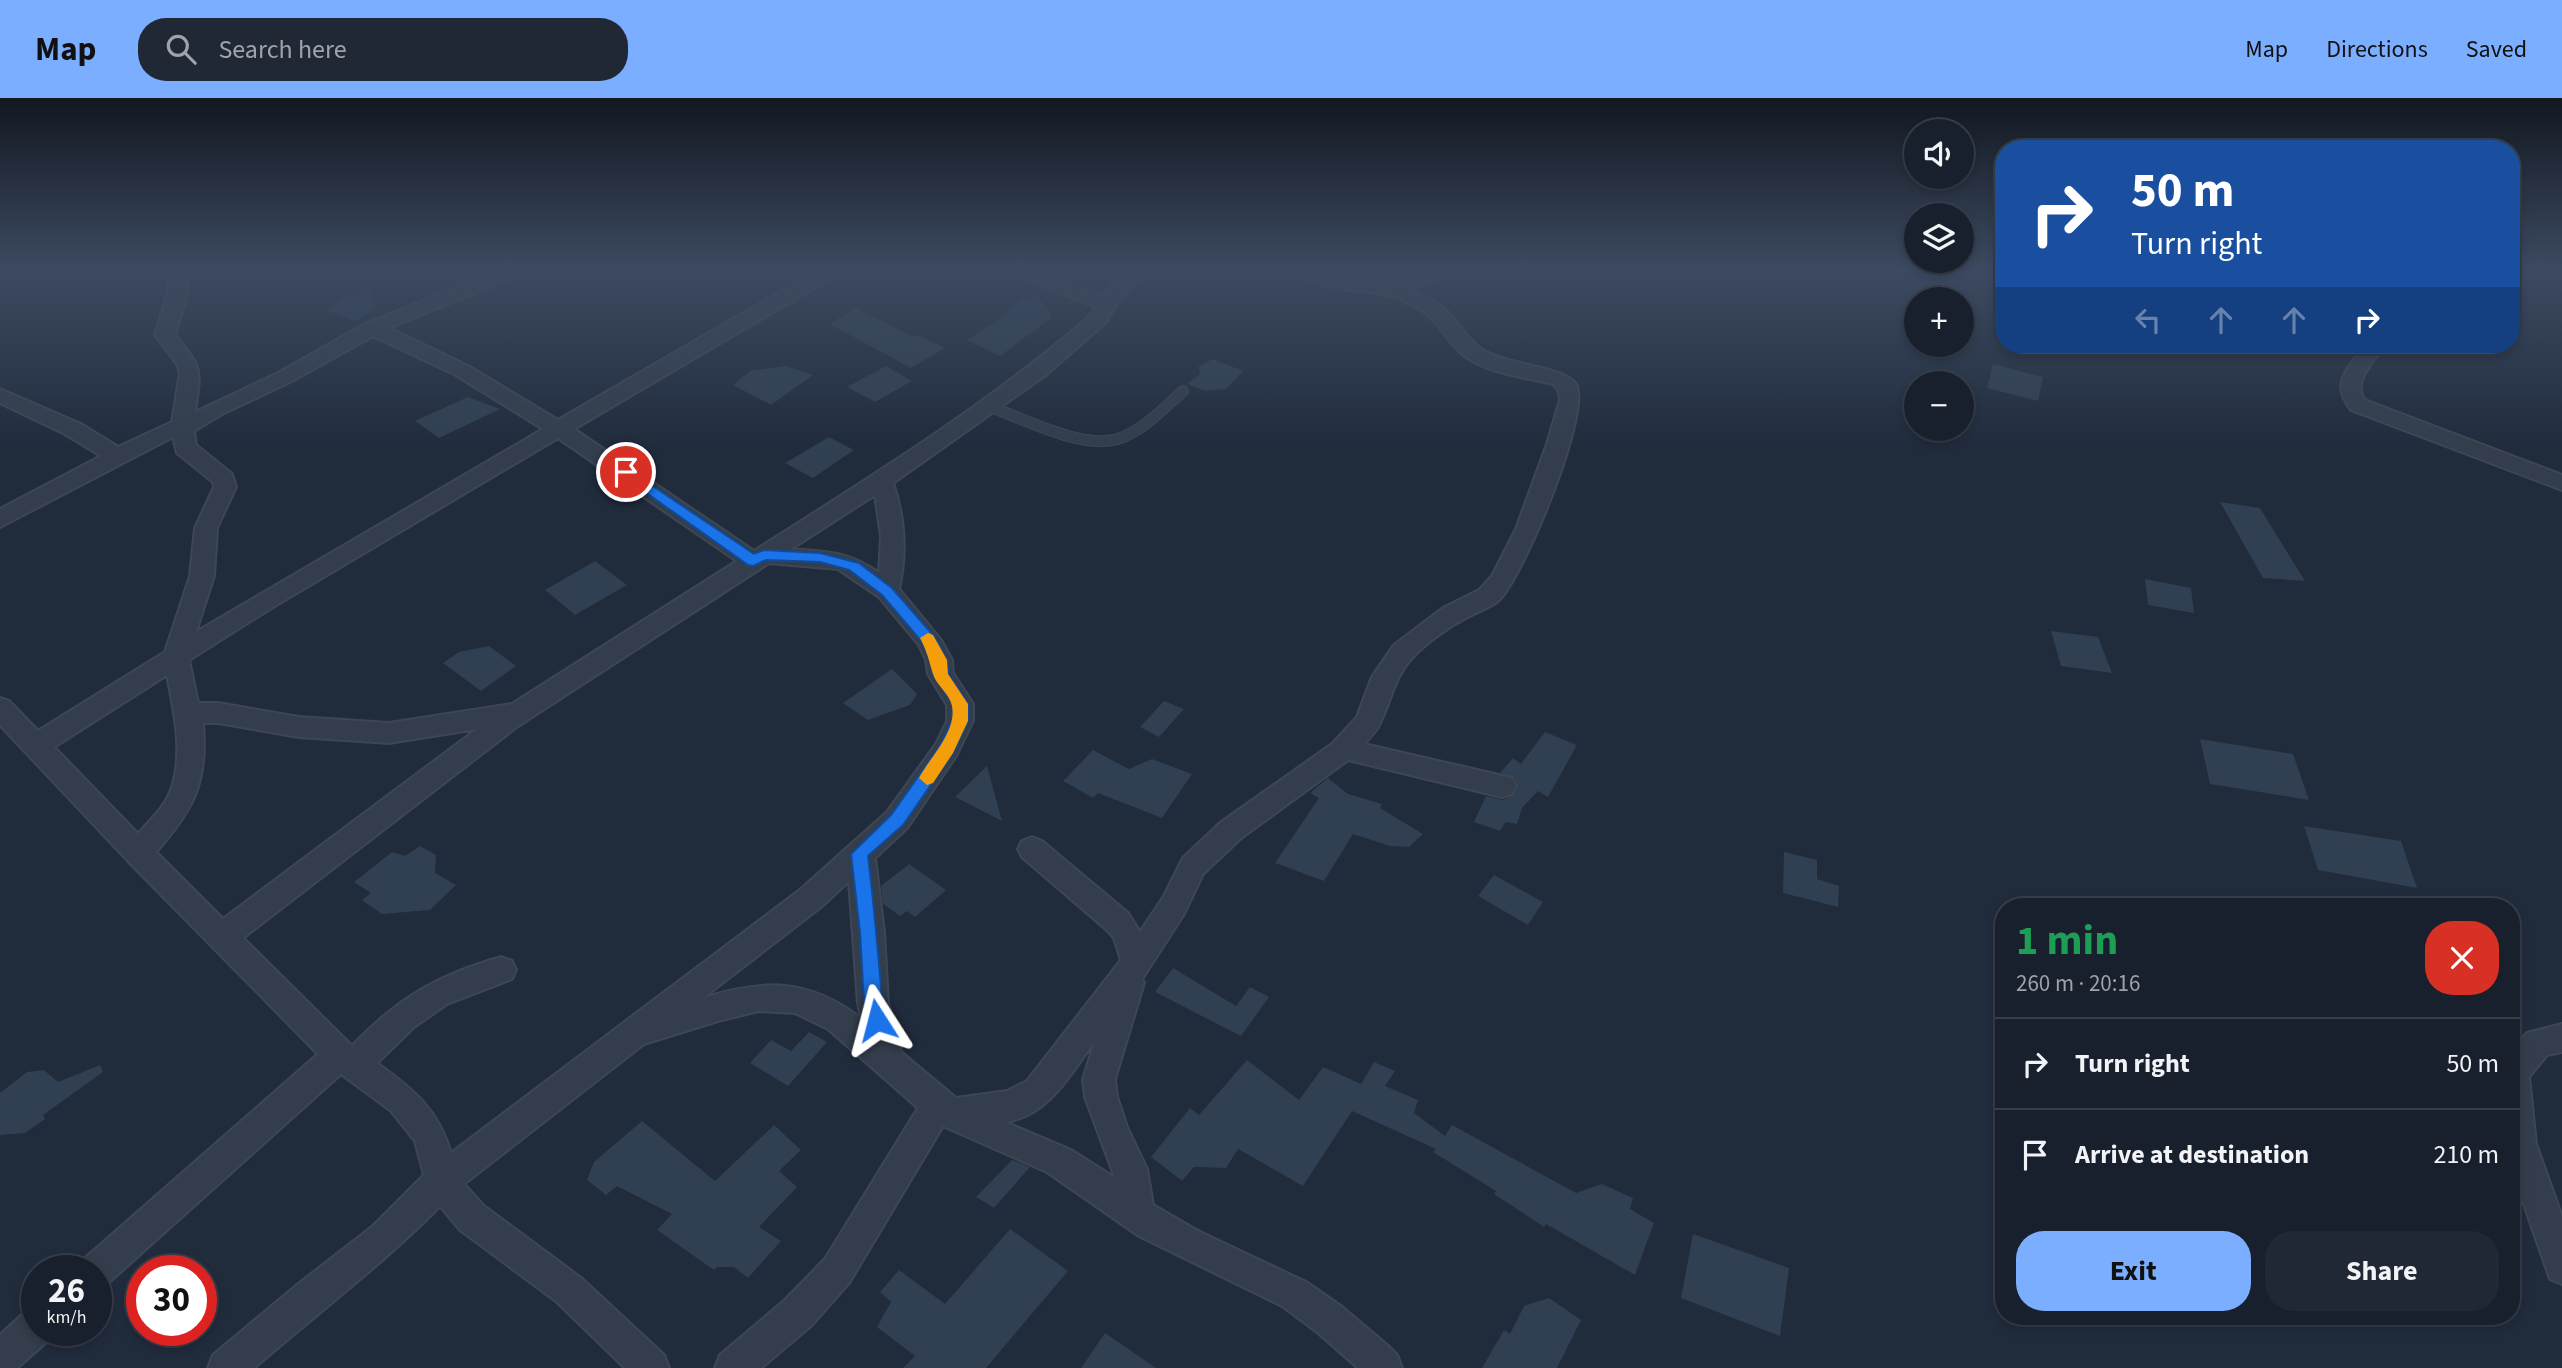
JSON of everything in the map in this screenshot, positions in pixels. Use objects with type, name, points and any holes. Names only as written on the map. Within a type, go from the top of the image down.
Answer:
[{"type":"street","points":[[138,853],[165,823],[184,794],[190,763],[190,725],[176,657],[202,576],[206,528],[225,487],[224,479],[185,448],[183,427],[190,373],[187,363],[165,335],[166,330]]},
{"type":"street","points":[[0,519],[117,456],[285,377],[368,330]]},
{"type":"street","points":[[226,1368],[300,1304],[385,1238],[442,1180],[629,1034],[811,898],[897,820],[947,749],[960,721],[960,704],[941,674],[939,660],[929,640],[887,591],[853,566],[841,561],[759,558],[559,429],[461,370],[377,330]]},
{"type":"street","points":[[37,745],[332,560],[728,330]]},
{"type":"street","points":[[222,937],[520,712],[881,480],[1040,370],[1086,330]]},
{"type":"street","points":[[946,1108],[1011,1106],[1038,1092],[1135,965],[1174,905],[1194,866],[1230,831],[1343,749],[1368,722],[1385,677],[1403,651],[1424,632],[1488,596],[1502,581],[1528,529],[1570,400],[1568,387],[1560,380],[1495,364],[1474,354],[1451,330]]},
{"type":"street","points":[[2368,354],[2350,379],[2351,399],[2358,405],[2562,483]]},
{"type":"street","points":[[0,395],[73,429],[117,456]]},
{"type":"street","points":[[881,480],[887,494],[894,555],[887,591]]},
{"type":"street","points":[[0,708],[138,853],[347,1060],[402,1100],[429,1134],[442,1180],[455,1200],[472,1218],[569,1290],[651,1368]]},
{"type":"street","points":[[187,713],[218,713],[299,727],[389,733],[479,721],[520,712]]},
{"type":"street","points":[[1343,749],[1502,786]]},
{"type":"street","points":[[1032,849],[1118,922],[1126,932],[1135,965],[1099,1079],[1101,1097],[1112,1129],[1130,1169],[1137,1214]]},
{"type":"street","points":[[860,854],[869,932],[873,1003],[888,1062]]},
{"type":"street","points":[[112,1258],[414,1006],[446,988],[501,970]]},
{"type":"street","points":[[629,1034],[675,1023],[750,998],[794,998],[822,1009],[857,1031],[888,1062],[946,1108],[1060,1161],[1152,1224],[1295,1295],[1341,1328],[1384,1368]]},
{"type":"street","points":[[2520,1065],[2538,1043],[2562,1038]]},
{"type":"street","points":[[733,1368],[798,1312],[837,1271],[946,1108]]},
{"type":"street","points":[[2520,1144],[2562,1267]]},
{"type":"street","points":[[0,1359],[21,1340]]},
{"type":"lane","points":[[988,406],[1017,414],[1080,439],[1105,441],[1117,439],[1135,429],[1183,391]]},
{"type":"building","points":[[842,330],[900,330],[914,337],[918,335],[945,348],[911,368]]},
{"type":"building","points":[[982,330],[1034,330],[1000,356],[967,340]]},
{"type":"building","points":[[1213,359],[1243,371],[1226,389],[1205,391],[1187,384],[1200,374],[1199,366]]},
{"type":"building","points":[[1993,364],[2043,377],[2038,401],[1987,388]]},
{"type":"building","points":[[786,366],[813,375],[771,405],[733,385],[750,371]]},
{"type":"building","points":[[886,366],[912,381],[875,402],[847,387]]},
{"type":"building","points":[[468,397],[500,409],[439,438],[415,421]]},
{"type":"building","points":[[829,437],[854,450],[813,478],[785,463]]},
{"type":"building","points":[[2220,502],[2260,508],[2305,581],[2263,578]]},
{"type":"building","points":[[595,561],[627,585],[575,615],[545,590]]},
{"type":"building","points":[[2145,579],[2191,588],[2194,613],[2148,605]]},
{"type":"building","points":[[2051,631],[2098,637],[2112,673],[2061,666]]},
{"type":"building","points":[[489,646],[516,666],[481,691],[443,663],[459,652]]},
{"type":"building","points":[[892,669],[917,694],[910,705],[868,720],[843,703]]},
{"type":"building","points":[[1164,701],[1184,709],[1159,737],[1140,727]]},
{"type":"building","points":[[1545,732],[1577,745],[1548,797],[1538,791],[1522,808],[1517,824],[1506,822],[1500,831],[1474,822],[1486,796],[1503,800],[1514,795],[1518,787],[1514,777],[1500,773],[1513,758],[1521,764]]},
{"type":"building","points":[[2200,739],[2293,754],[2309,800],[2210,784]]},
{"type":"building","points":[[1093,750],[1129,769],[1152,759],[1192,774],[1162,818],[1098,793],[1093,798],[1063,781]]},
{"type":"building","points":[[987,766],[1002,821],[955,797]]},
{"type":"building","points":[[1328,778],[1348,794],[1382,804],[1380,808],[1423,834],[1409,847],[1390,846],[1353,834],[1324,881],[1275,863],[1319,798],[1310,793]]},
{"type":"building","points":[[2304,826],[2401,841],[2417,888],[2318,870]]},
{"type":"building","points":[[420,846],[436,855],[435,873],[456,885],[430,910],[382,914],[362,900],[371,893],[354,882],[392,852],[405,856]]},
{"type":"building","points":[[1784,852],[1817,860],[1817,879],[1839,886],[1838,907],[1783,893]]},
{"type":"building","points":[[909,864],[946,890],[915,917],[907,911],[900,916],[883,904],[881,886]]},
{"type":"building","points":[[1494,875],[1543,902],[1528,925],[1478,896]]},
{"type":"building","points":[[1173,968],[1236,1006],[1250,987],[1269,997],[1241,1036],[1155,992]]},
{"type":"building","points":[[809,1032],[827,1042],[788,1086],[750,1063],[771,1040],[791,1051]]},
{"type":"building","points":[[1247,1060],[1299,1100],[1323,1067],[1361,1084],[1374,1062],[1395,1071],[1385,1086],[1418,1100],[1414,1113],[1445,1136],[1452,1125],[1576,1193],[1602,1184],[1633,1198],[1630,1209],[1654,1223],[1635,1275],[1546,1224],[1544,1227],[1494,1194],[1496,1191],[1433,1152],[1436,1149],[1352,1111],[1303,1186],[1238,1149],[1226,1168],[1194,1167],[1182,1181],[1151,1157],[1190,1108],[1199,1115]]},
{"type":"building","points":[[100,1065],[103,1072],[43,1115],[45,1119],[25,1133],[0,1135],[0,1093],[27,1072],[44,1070],[58,1082]]},
{"type":"building","points":[[642,1121],[715,1181],[774,1125],[801,1150],[779,1171],[797,1187],[759,1227],[781,1241],[748,1278],[734,1267],[717,1267],[714,1270],[657,1230],[672,1214],[617,1186],[606,1195],[587,1180],[594,1162]]},
{"type":"building","points":[[1012,1160],[1030,1167],[994,1208],[976,1197]]},
{"type":"building","points":[[1010,1229],[1068,1271],[986,1368],[903,1368],[915,1356],[877,1327],[891,1302],[880,1292],[899,1270],[945,1304]]},
{"type":"building","points":[[1693,1234],[1789,1268],[1780,1336],[1681,1298]]},
{"type":"building","points":[[1549,1298],[1581,1320],[1557,1368],[1482,1368],[1504,1330],[1510,1334],[1524,1306]]},
{"type":"building","points":[[1105,1333],[1156,1368],[1081,1368]]},
{"type":"slow traffic","points":[[927,778],[947,749],[960,721],[960,704],[941,674],[939,660],[928,638]]},
{"type":"route","points":[[626,472],[753,561],[764,555],[794,556],[841,561],[853,566],[887,591],[929,640],[939,660],[941,674],[960,704],[960,721],[947,749],[925,782],[897,820],[860,854],[869,932],[873,1003],[877,1020]]}]
